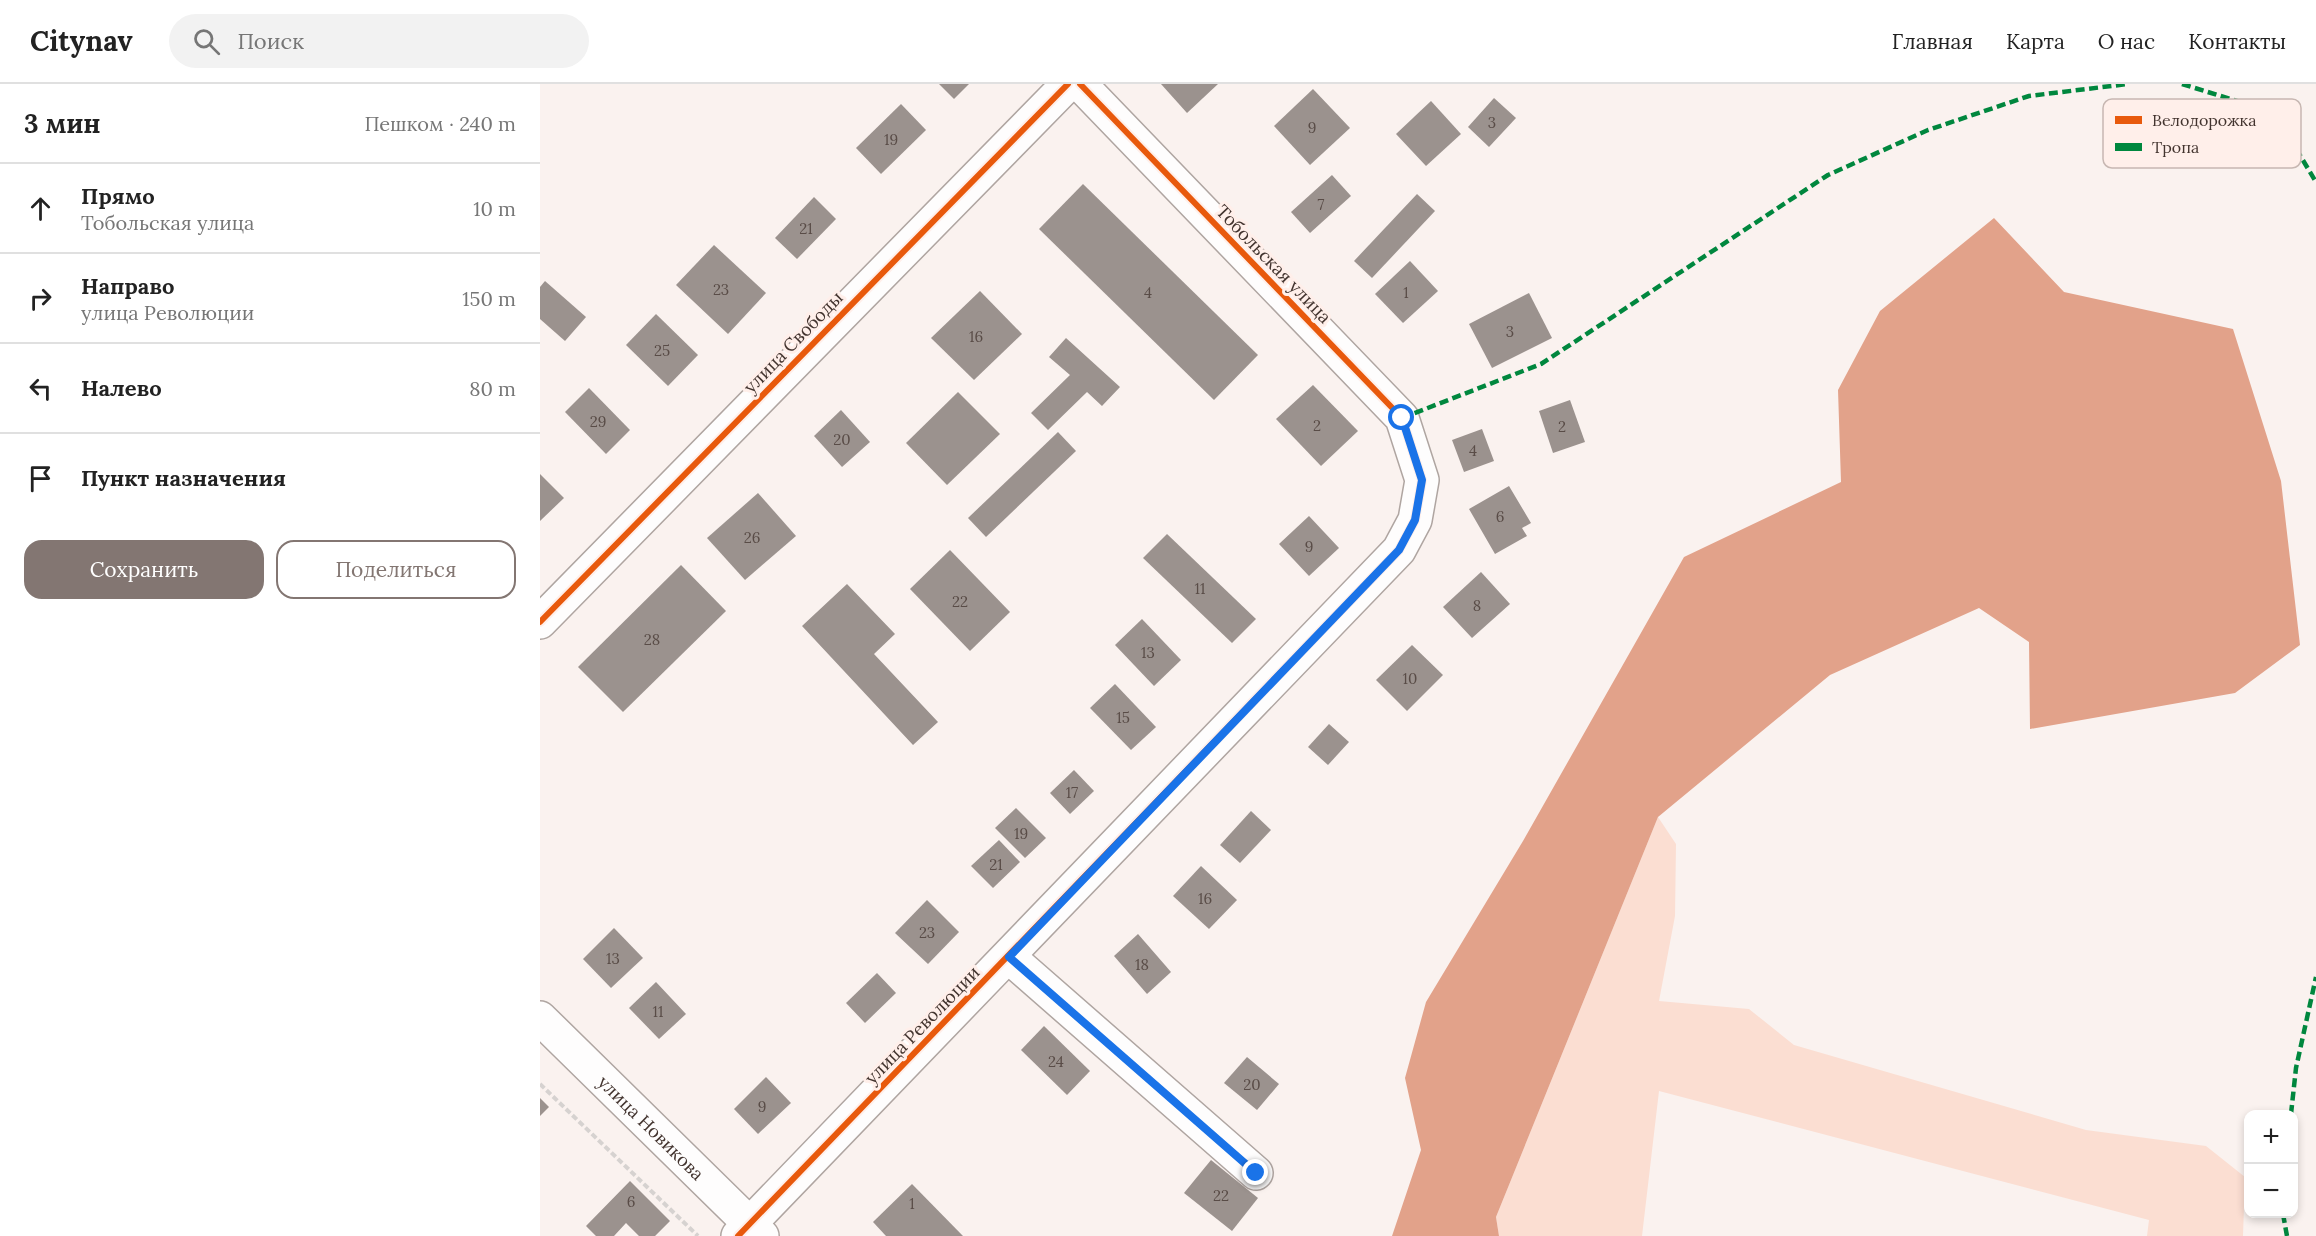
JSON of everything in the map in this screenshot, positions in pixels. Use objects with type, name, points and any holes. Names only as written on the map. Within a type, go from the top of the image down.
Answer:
[{"type":"street","name":"улица Свободы","points":[[540,622],[1068,84]]},
{"type":"street","name":"Тобольская улица","points":[[1080,84],[1402,418],[1422,480]]},
{"type":"street","name":"улица Революции","points":[[750,1232],[1009,957],[1399,550],[1415,520],[1422,480]]},
{"type":"street","points":[[1009,957],[1256,1173]]},
{"type":"street","name":"улица Новикова","points":[[540,1017],[750,1232]]},
{"type":"path","points":[[540,1084],[698,1236]]},
{"type":"shaded area","points":[[1994,218],[2064,292],[2233,329],[2281,481],[2300,645],[2235,693],[2030,729],[2029,642],[1979,608],[1830,675],[1658,817],[1496,1217],[1499,1236],[1392,1236],[1421,1150],[1405,1078],[1426,1002],[1523,841],[1684,557],[1841,482],[1838,390],[1880,311]]},
{"type":"shaded area","points":[[1658,817],[1676,844],[1675,916],[1659,1001],[1749,1009],[1794,1045],[2086,1130],[2206,1146],[2244,1176],[2243,1236],[2147,1236],[2149,1220],[1659,1091],[1642,1236],[1499,1236],[1496,1217]]},
{"type":"building","points":[[939,84],[969,84],[954,99]]},
{"type":"building","points":[[1161,84],[1218,84],[1187,113]]},
{"type":"building","points":[[1313,89],[1350,128],[1310,165],[1274,126]]},
{"type":"building","points":[[1494,98],[1516,118],[1489,147],[1468,127]]},
{"type":"building","points":[[1431,101],[1461,134],[1426,166],[1396,134]]},
{"type":"building","points":[[901,104],[926,130],[881,174],[856,148]]},
{"type":"building","points":[[1332,175],[1351,196],[1310,233],[1291,212]]},
{"type":"building","points":[[1083,184],[1258,355],[1214,400],[1039,229]]},
{"type":"building","points":[[1417,194],[1435,211],[1372,278],[1354,261]]},
{"type":"building","points":[[814,197],[836,219],[797,259],[775,238]]},
{"type":"building","points":[[714,245],[766,293],[728,334],[676,285]]},
{"type":"building","points":[[1410,261],[1438,291],[1403,323],[1375,294]]},
{"type":"building","points":[[545,281],[586,317],[565,341],[540,319],[540,287]]},
{"type":"building","points":[[980,291],[1022,334],[974,380],[931,338]]},
{"type":"building","points":[[1529,293],[1552,338],[1492,368],[1469,324]]},
{"type":"building","points":[[656,314],[698,355],[668,386],[626,345]]},
{"type":"building","points":[[1066,338],[1120,387],[1102,406],[1087,392],[1048,430],[1031,413],[1070,375],[1049,357]]},
{"type":"building","points":[[1313,385],[1358,431],[1321,466],[1276,419]]},
{"type":"building","points":[[589,388],[630,430],[606,454],[565,412]]},
{"type":"building","points":[[958,392],[1000,434],[947,485],[906,443]]},
{"type":"building","points":[[1570,400],[1585,442],[1553,453],[1539,411]]},
{"type":"building","points":[[841,410],[870,442],[842,467],[814,436]]},
{"type":"building","points":[[1482,429],[1494,461],[1464,472],[1452,440]]},
{"type":"building","points":[[1058,432],[1076,451],[986,537],[968,518]]},
{"type":"building","points":[[540,474],[564,498],[540,521]]},
{"type":"building","points":[[1509,486],[1531,523],[1522,528],[1527,536],[1495,554],[1469,509]]},
{"type":"building","points":[[758,493],[796,536],[745,580],[707,538]]},
{"type":"building","points":[[1309,516],[1339,548],[1309,576],[1279,544]]},
{"type":"building","points":[[1167,534],[1256,619],[1232,643],[1143,558]]},
{"type":"building","points":[[950,550],[1010,612],[970,651],[910,589]]},
{"type":"building","points":[[681,565],[726,611],[623,712],[578,667]]},
{"type":"building","points":[[1481,572],[1510,604],[1472,638],[1443,607]]},
{"type":"building","points":[[847,584],[895,634],[874,654],[938,722],[913,745],[802,626]]},
{"type":"building","points":[[1142,619],[1181,660],[1154,686],[1115,645]]},
{"type":"building","points":[[1412,645],[1443,675],[1407,711],[1376,680]]},
{"type":"building","points":[[1115,684],[1156,727],[1131,750],[1090,708]]},
{"type":"building","points":[[1329,724],[1349,742],[1328,765],[1308,747]]},
{"type":"building","points":[[1074,770],[1094,791],[1070,814],[1050,793]]},
{"type":"building","points":[[1016,808],[1046,838],[1025,858],[995,828]]},
{"type":"building","points":[[1251,811],[1271,830],[1240,863],[1220,845]]},
{"type":"building","points":[[999,840],[1020,862],[993,888],[971,866]]},
{"type":"building","points":[[1201,866],[1237,900],[1209,929],[1173,896]]},
{"type":"building","points":[[927,900],[959,932],[928,964],[895,933]]},
{"type":"building","points":[[614,928],[643,958],[611,988],[583,959]]},
{"type":"building","points":[[1138,934],[1171,972],[1147,994],[1114,956]]},
{"type":"building","points":[[877,973],[896,993],[865,1023],[846,1003]]},
{"type":"building","points":[[656,982],[686,1014],[659,1039],[629,1008]]},
{"type":"building","points":[[1044,1026],[1090,1071],[1067,1095],[1021,1050]]},
{"type":"building","points":[[1247,1057],[1279,1084],[1257,1110],[1224,1083]]},
{"type":"building","points":[[766,1077],[791,1103],[758,1134],[734,1109]]},
{"type":"building","points":[[540,1098],[549,1107],[540,1116]]},
{"type":"building","points":[[1211,1160],[1258,1198],[1232,1231],[1184,1193]]},
{"type":"building","points":[[630,1181],[670,1221],[655,1236],[639,1236],[626,1223],[614,1236],[596,1236],[586,1226]]},
{"type":"building","points":[[912,1184],[963,1236],[886,1236],[873,1222]]},
{"type":"marked path","points":[[1402,418],[1541,364],[1828,175],[1928,130],[2029,96],[2128,84]]},
{"type":"marked path","points":[[2182,84],[2230,99]]},
{"type":"marked path","points":[[2301,157],[2316,182]]},
{"type":"marked path","points":[[2291,1110],[2296,1068],[2316,977]]},
{"type":"marked path","points":[[2284,1218],[2287,1236]]},
{"type":"cycle path","points":[[540,622],[1068,84]]},
{"type":"cycle path","points":[[738,1236],[1399,550],[1415,520],[1422,480],[1402,418],[1080,84]]},
{"type":"route","points":[[1256,1173],[1009,957],[1399,550],[1415,520],[1422,480],[1402,418]]}]
